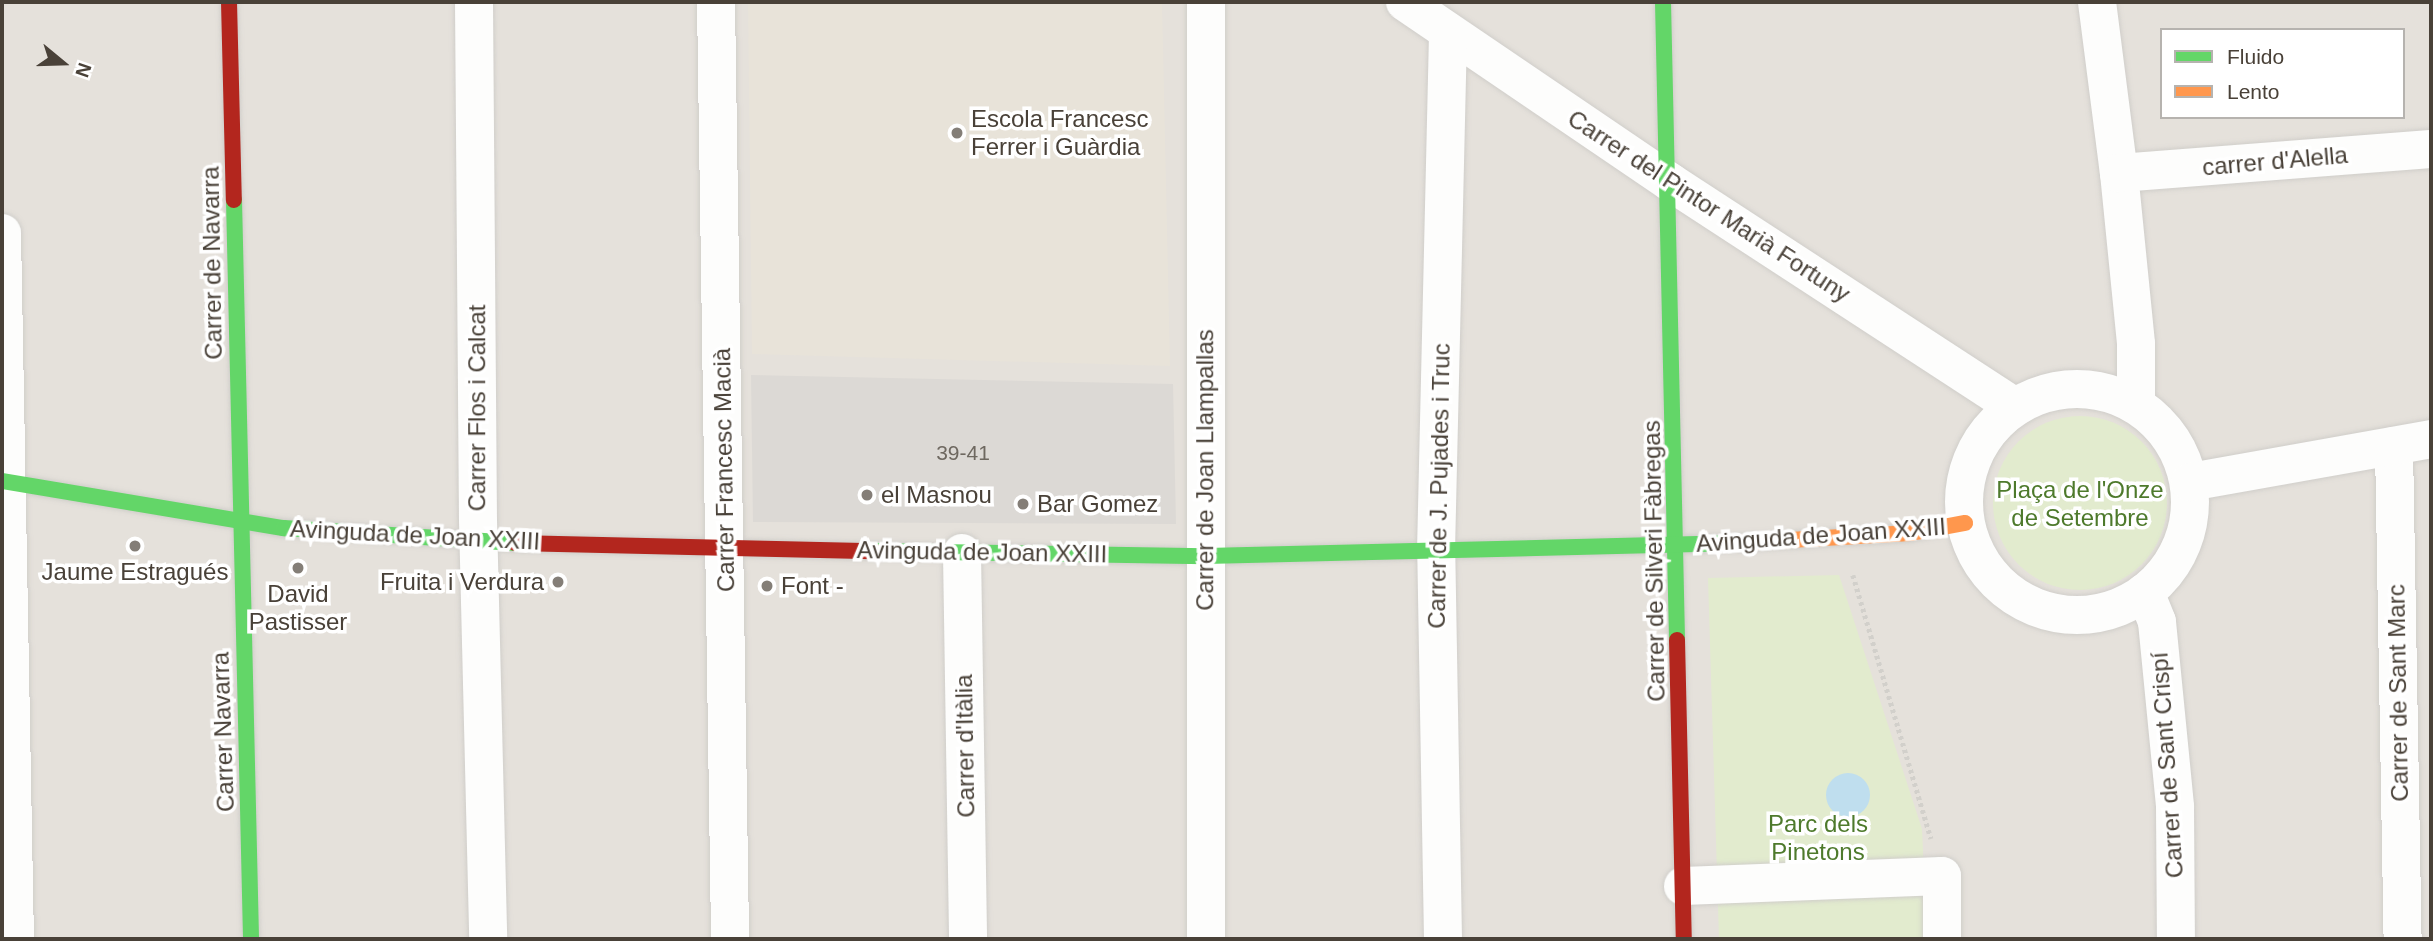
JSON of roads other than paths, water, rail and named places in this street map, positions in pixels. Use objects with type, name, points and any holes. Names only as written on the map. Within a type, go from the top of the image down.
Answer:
[{"type":"street","name":"Carrer de Navarra","points":[[229,2],[240,524]]},
{"type":"street","name":"Carrer Flos i Calcat","points":[[474,2],[479,542],[488,939]]},
{"type":"street","name":"Carrer Francesc Macià","points":[[716,2],[727,547],[730,939]]},
{"type":"street","name":"Carrer de Joan Llampallas","points":[[1206,2],[1206,939]]},
{"type":"street","name":"Carrer del Pintor Marià Fortuny","points":[[1405,2],[1670,182],[2015,407]]},
{"type":"street","name":"Carrer de Silveri Fàbregas","points":[[1662,2],[1670,182],[1684,939]]},
{"type":"street","points":[[2097,2],[2119,173],[2136,344],[2136,405]]},
{"type":"street","name":"Carrer de J. Pujades i Truc","points":[[1443,939],[1436,551],[1448,33]]},
{"type":"street","name":"carrer d'Alella","points":[[2119,173],[2431,149]]},
{"type":"street","points":[[2,233],[4,481],[15,939]]},
{"type":"street","points":[[2082,388],[2116,395],[2136,405],[2170,436],[2190,482],[2186,532],[2176,558],[2145,592],[2109,611],[2078,616],[2047,612],[2018,599],[1994,579],[1970,545],[1965,523],[1964,490],[1973,457],[1990,429],[2015,407],[2047,392],[2082,388]]},
{"type":"street","points":[[2190,482],[2431,439]]},
{"type":"street","name":"Carrer de Sant Marc","points":[[2395,446],[2403,939]]},
{"type":"street","name":"Avinguda de Joan XXIII","points":[[4,481],[240,524],[479,542],[962,553],[1206,556],[1676,546],[1912,533],[1965,523]]},
{"type":"street","name":"Carrer Navarra","points":[[240,524],[251,939]]},
{"type":"street","name":"Carrer d'Itàlia","points":[[962,553],[968,939]]},
{"type":"street","name":"Carrer de Sant Crispí","points":[[2145,592],[2157,622],[2175,807],[2176,939]]},
{"type":"street","points":[[1683,886],[1942,876],[1942,939]]},
{"type":"water","points":[[1848,773],[1863,780],[1870,795],[1863,810],[1848,817],[1833,810],[1826,795],[1833,780]]},
{"type":"place","name":"Escola Francesc Ferrer i Guàrdia","points":[[957,133]]},
{"type":"place","name":"el Masnou","points":[[867,495]]},
{"type":"place","name":"Bar Gomez","points":[[1023,504]]},
{"type":"place","name":"Jaume Estragués","points":[[135,546]]},
{"type":"place","name":"David Pastisser","points":[[298,568]]},
{"type":"place","name":"Fruita i Verdura","points":[[558,582]]},
{"type":"place","name":"Font -","points":[[767,586]]},
{"type":"park label","name":"Plaça de l'Onze de Setembre","points":[[2080,504]]},
{"type":"park label","name":"Parc dels Pinetons","points":[[1818,838]]}]
